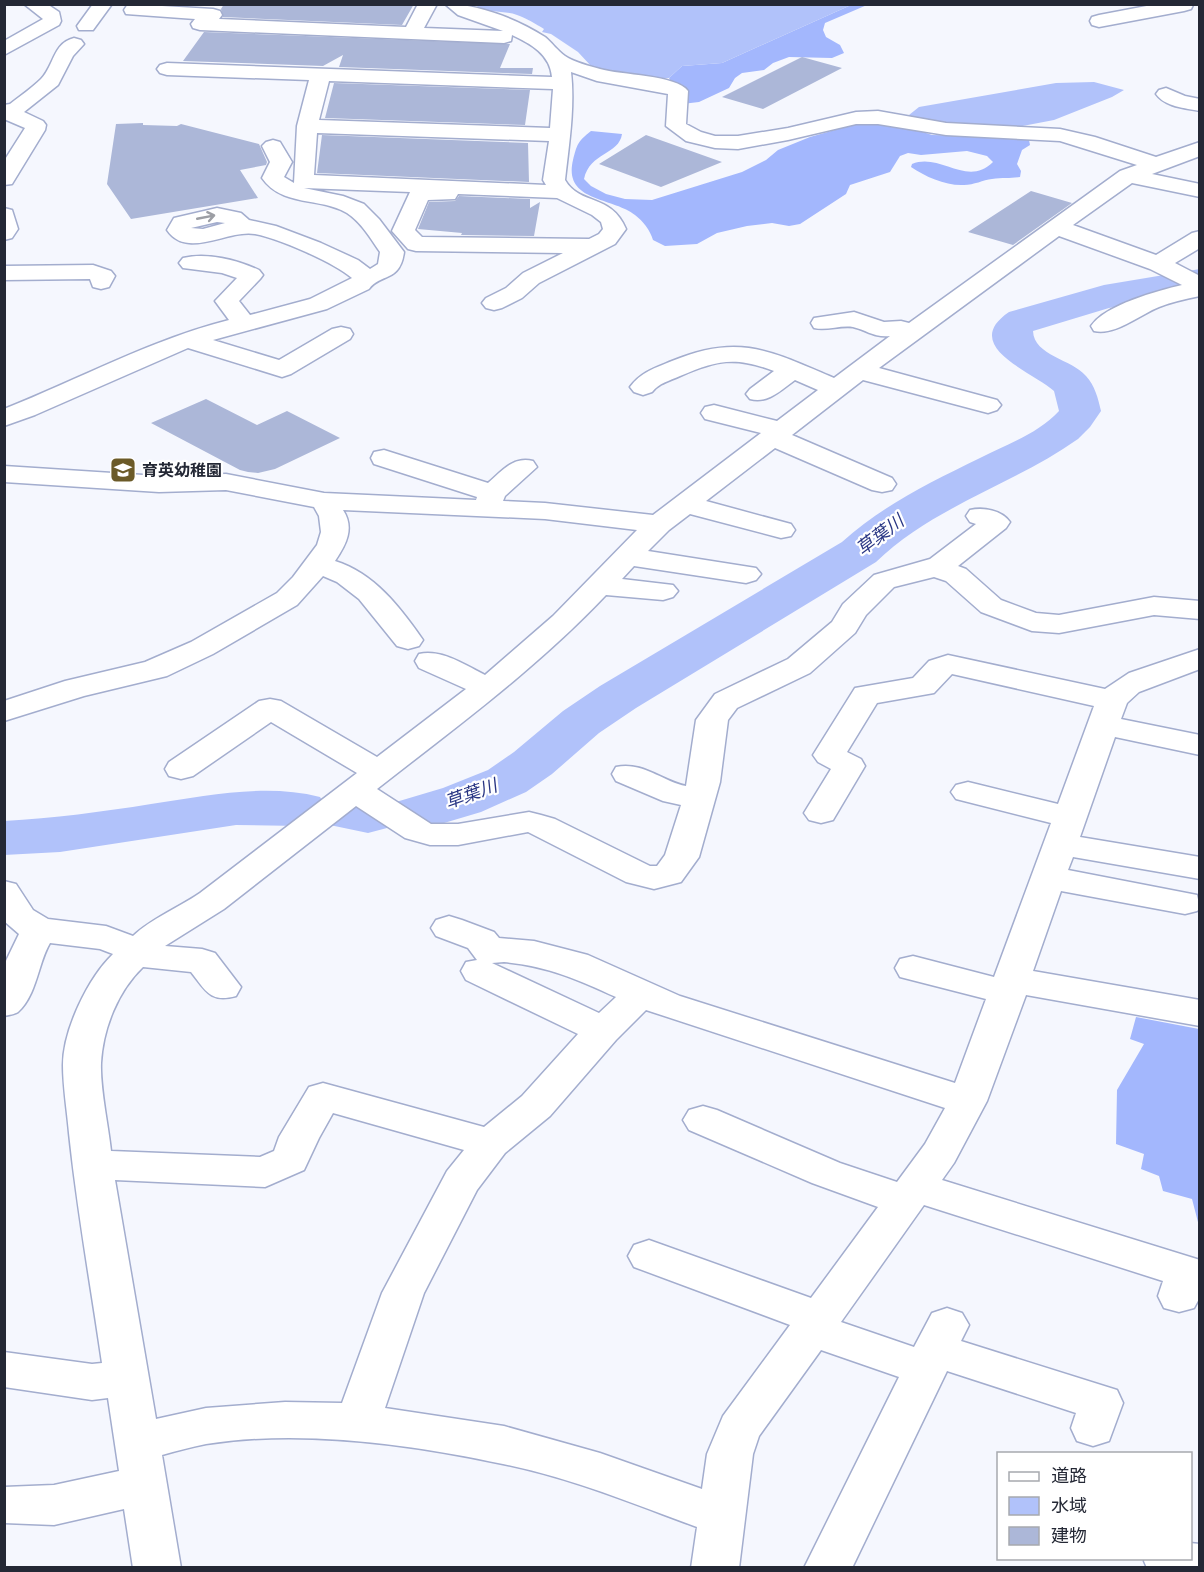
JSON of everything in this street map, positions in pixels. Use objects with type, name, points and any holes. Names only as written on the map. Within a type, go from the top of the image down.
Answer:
[{"type":"street","points":[[4,49],[24,35],[52,21],[52,16],[33,4]]},
{"type":"street","points":[[86,26],[103,4]]},
{"type":"street","points":[[138,4],[133,10],[212,14],[412,33],[532,39]]},
{"type":"street","points":[[412,33],[428,4]]},
{"type":"street","points":[[454,4],[465,13],[499,22],[532,39],[545,46],[558,60],[597,75],[668,87],[678,91],[676,126],[693,137],[709,141],[740,142],[869,117],[975,132],[1047,133],[1065,136],[1142,170],[1200,191]]},
{"type":"street","points":[[1099,21],[1188,6]]},
{"type":"street","points":[[212,14],[183,46],[167,69],[564,83]]},
{"type":"street","points":[[5,112],[17,108],[51,81],[64,54],[74,44]]},
{"type":"street","points":[[553,195],[564,83],[558,60]]},
{"type":"street","points":[[320,75],[307,126],[303,181],[553,195],[605,211],[612,219],[615,229],[607,239],[531,278],[514,293],[494,303]]},
{"type":"street","points":[[1167,94],[1179,101],[1200,105]]},
{"type":"street","points":[[5,112],[29,120],[36,125],[35,130],[8,169]]},
{"type":"street","points":[[307,126],[559,135]]},
{"type":"street","points":[[273,146],[281,162],[273,178],[279,185],[291,191],[330,199],[358,211],[392,252],[392,261],[385,272],[364,278]]},
{"type":"street","points":[[157,1568],[93,1169],[82,1064],[86,1037],[99,1002],[117,971],[154,935],[189,917],[212,901],[487,687],[564,622],[659,524],[912,331],[1056,227],[1142,170],[1200,148]]},
{"type":"street","points":[[553,195],[420,193],[403,231],[417,244],[594,246]]},
{"type":"street","points":[[4,215],[7,229],[4,232]]},
{"type":"street","points":[[1056,227],[1158,264],[1194,283],[1182,291],[1138,305],[1102,326]]},
{"type":"street","points":[[229,234],[262,228],[341,260],[357,269],[364,278]]},
{"type":"street","points":[[1158,264],[1200,238]]},
{"type":"street","points":[[191,263],[237,267],[251,275],[247,283],[231,294],[227,301],[243,323]]},
{"type":"street","points":[[4,273],[93,272],[103,276],[101,282]]},
{"type":"street","points":[[4,418],[188,340],[328,299],[351,290],[361,284],[364,278]]},
{"type":"street","points":[[212,346],[346,305],[371,306]]},
{"type":"street","points":[[823,323],[854,319],[881,330],[901,328],[912,331]]},
{"type":"street","points":[[713,333],[737,347],[737,353]]},
{"type":"street","points":[[188,340],[282,369],[341,334]]},
{"type":"street","points":[[643,387],[648,380],[724,352],[752,356],[791,371],[988,405]]},
{"type":"street","points":[[759,394],[791,371]]},
{"type":"street","points":[[714,413],[743,418],[881,484]]},
{"type":"street","points":[[384,458],[490,501]]},
{"type":"street","points":[[490,501],[523,466]]},
{"type":"street","points":[[4,474],[159,484],[226,482],[324,501],[490,501],[545,511],[659,524]]},
{"type":"street","points":[[4,712],[76,688],[156,669],[202,648],[287,599],[318,565],[331,546],[335,532],[333,516],[324,501]]},
{"type":"street","points":[[685,504],[780,530]]},
{"type":"street","points":[[937,568],[996,522],[980,516]]},
{"type":"street","points":[[628,557],[747,574]]},
{"type":"street","points":[[318,565],[347,574],[360,582],[408,639]]},
{"type":"street","points":[[181,769],[270,708],[365,780],[417,831],[443,837],[529,822],[543,826],[638,874],[654,878],[669,874],[682,857],[704,782],[712,720],[726,701],[799,666],[844,627],[854,610],[884,581],[928,568],[937,568],[956,575],[991,606],[1032,622],[1059,624],[1154,606],[1200,610]]},
{"type":"street","points":[[600,585],[663,591]]},
{"type":"street","points":[[715,1568],[730,1454],[739,1429],[940,1154],[968,1101],[1107,713],[1117,692],[1129,684],[1200,658]]},
{"type":"street","points":[[430,661],[487,687]]},
{"type":"street","points":[[821,813],[849,766],[830,755],[866,695],[923,686],[940,668],[948,664],[1107,713],[1200,745]]},
{"type":"street","points":[[628,774],[675,794],[700,798]]},
{"type":"street","points":[[968,792],[1060,846],[1185,903]]},
{"type":"street","points":[[1060,846],[1200,868]]},
{"type":"street","points":[[4,892],[20,918],[41,930],[106,938],[138,949],[152,957],[202,961],[223,987]]},
{"type":"street","points":[[449,928],[481,940],[489,951],[534,953],[575,964],[667,1005],[968,1101]]},
{"type":"street","points":[[4,1004],[15,991],[26,953],[32,940],[41,930]]},
{"type":"street","points":[[914,968],[1011,986],[1200,1014]]},
{"type":"street","points":[[479,970],[603,1030]]},
{"type":"street","points":[[358,1422],[403,1293],[461,1182],[491,1143],[536,1106],[603,1030],[642,993]]},
{"type":"street","points":[[93,1169],[112,1165],[265,1172],[290,1160],[299,1137],[323,1096],[491,1143]]},
{"type":"street","points":[[703,1120],[826,1173],[911,1194],[1086,1254],[1186,1272],[1179,1296]]},
{"type":"street","points":[[649,1256],[816,1324],[936,1348],[1101,1402],[1093,1428]]},
{"type":"street","points":[[828,1568],[936,1348]]},
{"type":"street","points":[[4,1369],[92,1382],[127,1378]]},
{"type":"street","points":[[137,1442],[206,1425],[285,1420],[358,1422],[504,1445],[600,1472],[721,1516]]},
{"type":"street","points":[[8,1505],[54,1505],[144,1485]]},
{"type":"shaded area","points":[[851,5],[867,5],[825,23],[823,30],[826,37],[840,45],[844,53],[832,58],[789,57],[773,63],[764,70],[742,73],[735,78],[729,88],[699,102],[682,104],[669,78],[682,66],[722,63]]},
{"type":"shaded area","points":[[863,122],[898,125],[932,135],[1021,137],[1029,140],[1030,145],[1022,150],[1017,164],[1021,171],[1020,177],[996,178],[968,185],[950,184],[923,174],[911,167],[912,164],[933,162],[973,172],[993,162],[987,156],[967,151],[921,155],[908,153],[900,156],[890,172],[850,185],[846,194],[800,224],[789,226],[772,223],[747,226],[717,233],[697,244],[665,246],[653,240],[648,229],[638,217],[582,191],[575,184],[572,174],[577,147],[591,131],[622,134],[616,146],[592,164],[584,179],[591,186],[606,194],[625,199],[652,200],[742,172],[766,160],[778,150],[810,137]]},
{"type":"shaded area","points":[[1136,1017],[1199,1029],[1199,1226],[1192,1199],[1163,1191],[1159,1176],[1141,1169],[1144,1154],[1116,1144],[1117,1090],[1144,1044],[1130,1039]]},
{"type":"water","points":[[475,5],[851,5],[722,63],[682,66],[669,78],[656,79],[591,66],[578,52],[551,34],[542,32],[544,29],[531,21],[512,14],[485,10]]},
{"type":"water","points":[[1094,82],[1124,90],[1054,120],[1002,130],[913,118],[909,115],[919,107],[1056,83]]},
{"type":"building","points":[[224,4],[414,4],[402,25],[223,17],[221,9]]},
{"type":"building","points":[[204,32],[510,44],[500,68],[533,68],[532,74],[339,67],[343,55],[323,66],[183,61]]},
{"type":"building","points":[[802,57],[842,68],[763,109],[722,97]]},
{"type":"building","points":[[334,83],[530,90],[525,125],[325,118]]},
{"type":"building","points":[[143,123],[143,125],[177,126],[181,124],[259,144],[267,162],[266,165],[240,170],[258,198],[131,219],[107,184],[116,124]]},
{"type":"building","points":[[322,135],[528,143],[529,182],[317,173]]},
{"type":"building","points":[[646,135],[722,162],[661,187],[599,164]]},
{"type":"building","points":[[1031,191],[1072,203],[1013,245],[968,232]]},
{"type":"building","points":[[459,196],[530,199],[530,208],[540,202],[534,236],[461,235],[462,233],[418,229],[429,202],[455,201]]},
{"type":"building","points":[[206,399],[257,425],[287,411],[340,438],[275,469],[258,473],[240,470],[151,423]]},
{"type":"waterway","name":"草葉川","points":[[415,814],[462,800],[507,781],[533,763],[581,722],[618,697],[859,552],[895,521],[938,496],[1040,444],[1070,425],[1080,411],[1076,393],[1063,377],[1033,361],[1017,347],[1013,338],[1013,327],[1023,320],[1104,297],[1200,280]]},
{"type":"waterway","name":"草葉川","points":[[4,838],[60,835],[236,808],[301,809]]},
{"type":"waterway","name":"草葉川","points":[[344,812],[368,816]]},
{"type":"place","name":"育英幼稚園","points":[[123,470]]}]
